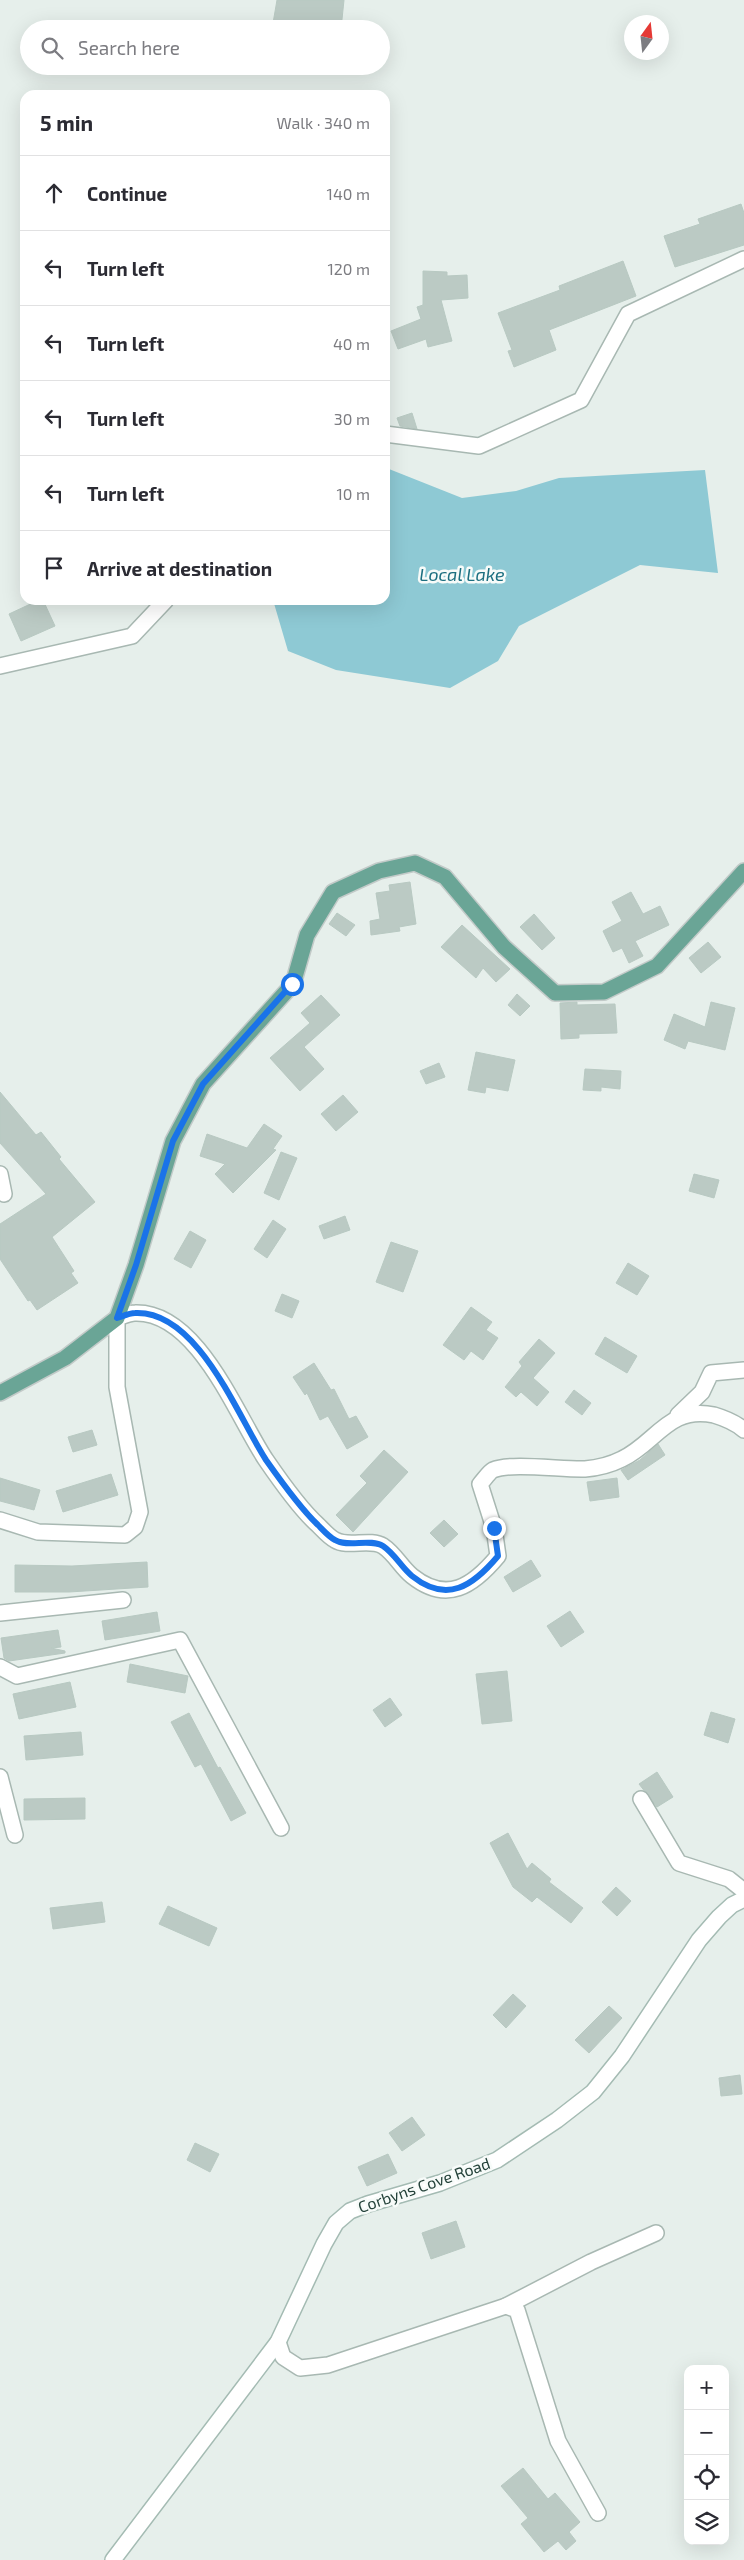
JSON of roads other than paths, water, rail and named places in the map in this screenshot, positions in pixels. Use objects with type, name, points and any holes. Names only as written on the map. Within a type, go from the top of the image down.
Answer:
[{"type":"main road","points":[[0,1394],[65,1358],[117,1318],[136,1265],[173,1141],[203,1084],[292,984],[306,934],[333,892],[379,872],[415,863],[445,877],[504,946],[555,993],[604,992],[657,966],[744,871]]},
{"type":"street","points":[[390,435],[479,446],[581,400],[628,314],[744,259]]},
{"type":"street","points":[[0,666],[132,636],[161,605]]},
{"type":"street","points":[[0,1174],[4,1194]]},
{"type":"street","points":[[0,1520],[38,1532],[125,1535],[135,1527],[140,1512],[116,1387],[117,1318],[135,1312],[155,1315],[185,1335],[209,1361],[266,1459],[316,1524],[336,1542],[381,1545],[397,1558],[411,1576],[437,1591],[462,1588],[482,1576],[498,1556],[494,1528],[480,1484],[493,1470],[511,1467],[564,1470],[597,1468],[623,1459],[675,1418],[702,1392],[711,1373],[744,1370]]},
{"type":"street","points":[[675,1418],[697,1412],[717,1416],[738,1425],[744,1430]]},
{"type":"street","points":[[1,1610],[123,1600]]},
{"type":"street","points":[[0,1667],[17,1676],[180,1640],[281,1828]]},
{"type":"street","points":[[0,1777],[16,1835]]},
{"type":"street","points":[[641,1799],[679,1862],[729,1879],[744,1891]]},
{"type":"street","name":"Corbyns Cove Road","points":[[113,2560],[278,2342],[324,2244],[336,2224],[350,2211],[440,2182],[497,2160],[594,2092],[622,2056],[699,1940],[719,1917],[732,1905],[744,1898]]},
{"type":"street","points":[[278,2342],[284,2357],[300,2368],[328,2365],[506,2306],[591,2262],[656,2233]]},
{"type":"street","points":[[506,2306],[516,2310],[558,2441],[598,2513]]},
{"type":"water","name":"Local Lake","points":[[390,469],[462,498],[516,491],[559,478],[705,470],[718,573],[640,565],[519,626],[498,661],[450,688],[336,670],[288,651],[274,605],[390,605]]}]
